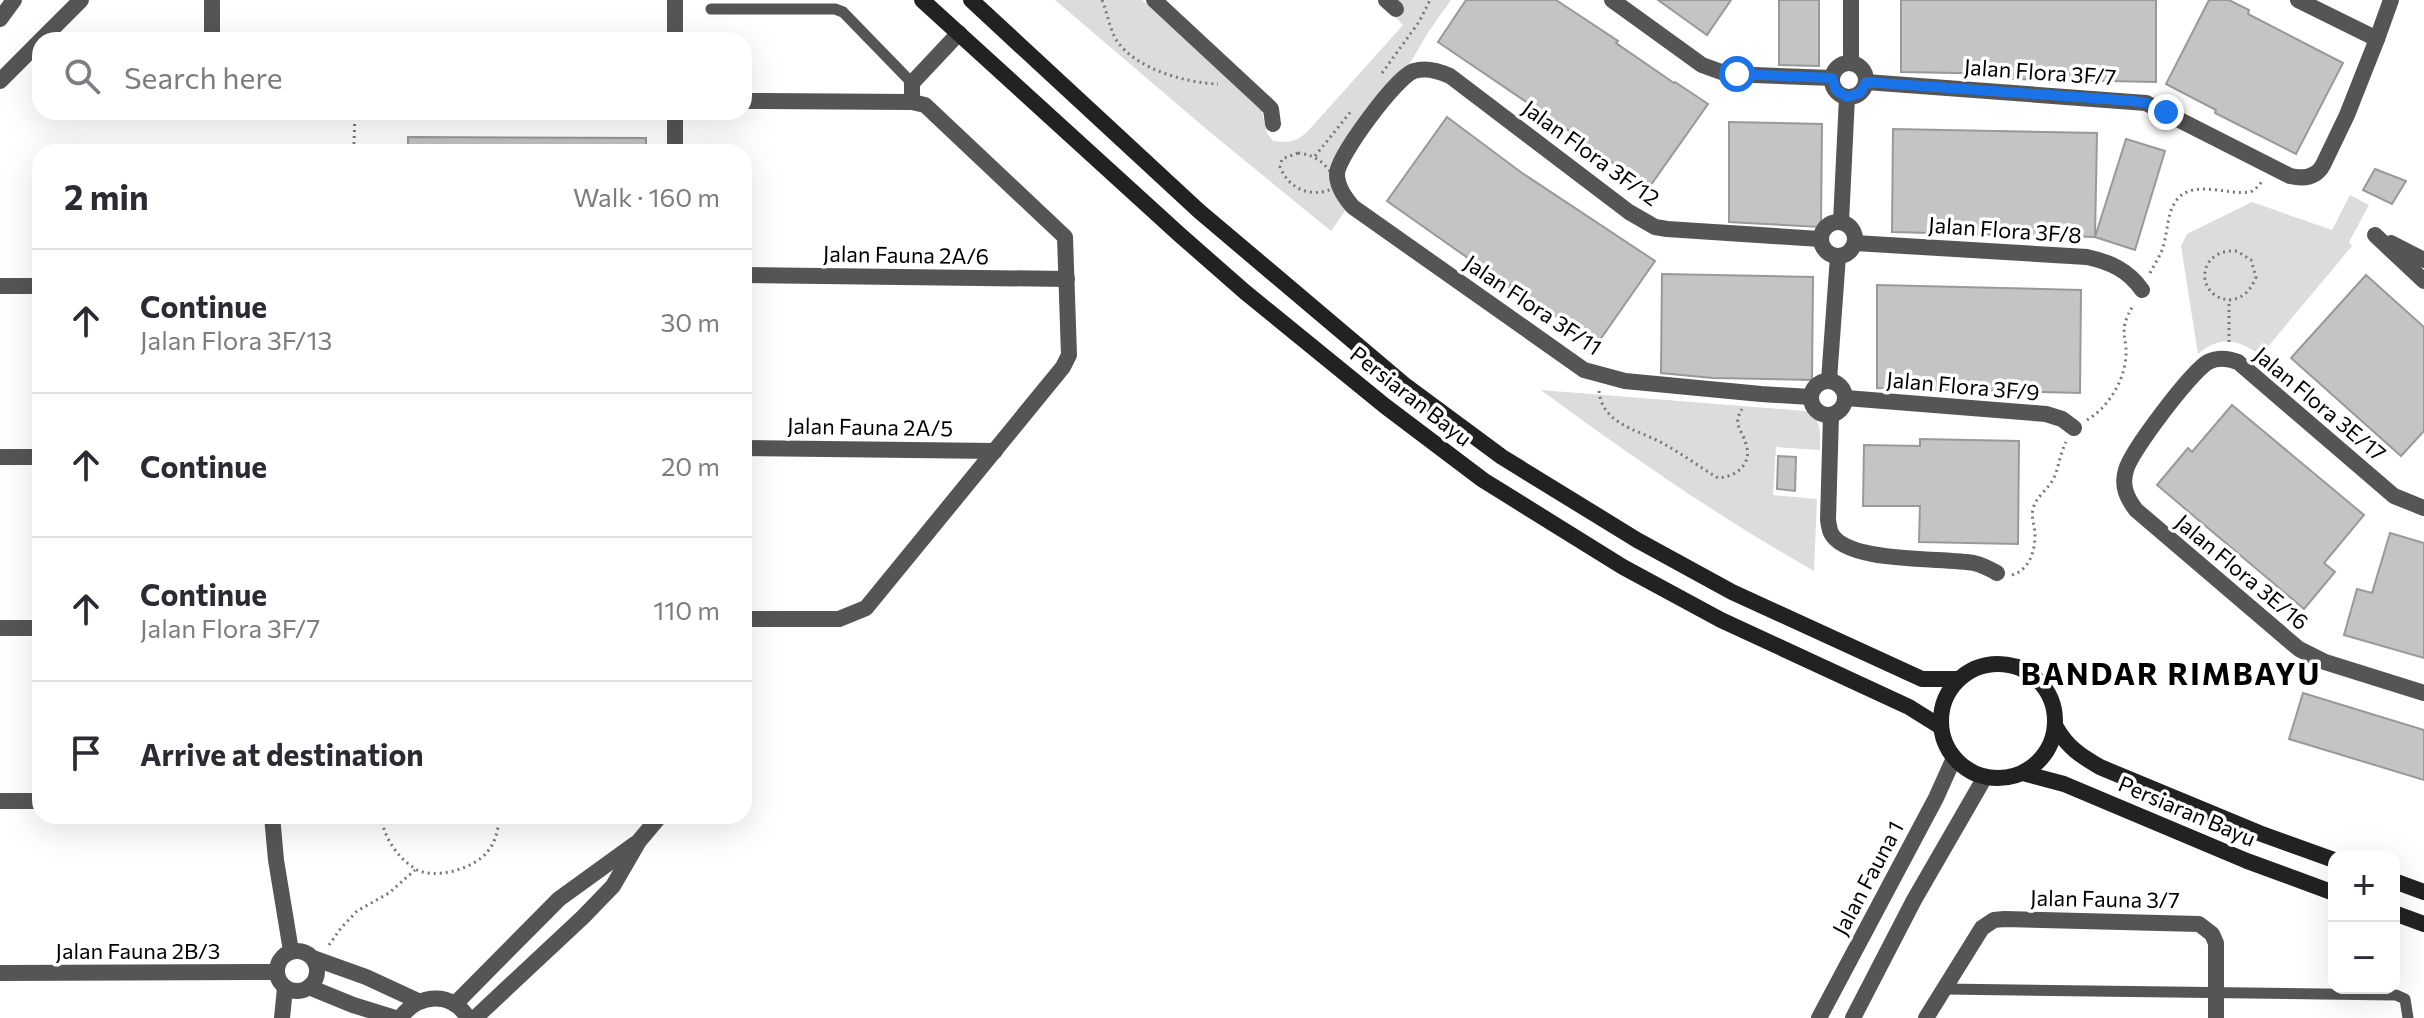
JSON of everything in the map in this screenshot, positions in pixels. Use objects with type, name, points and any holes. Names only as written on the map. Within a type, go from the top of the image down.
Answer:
[{"type":"main road","name":"Persiaran Bayu","points":[[922,0],[1245,292],[1385,406],[1483,480],[1623,567],[1721,620],[1909,707],[1941,727]]},
{"type":"main road","name":"Persiaran Bayu","points":[[971,0],[1210,221],[1406,386],[1502,457],[1637,540],[1732,592],[1922,679],[1959,679]]},
{"type":"main road","points":[[1995,664],[2015,666],[2033,675],[2047,689],[2055,707],[2056,727],[2050,746],[2039,762],[2023,773],[2004,778],[1985,777],[1967,769],[1954,758],[1945,744],[1941,727],[1941,710],[1959,679],[1976,668],[1995,664]]},
{"type":"main road","name":"Persiaran Bayu","points":[[2056,727],[2064,741],[2078,754],[2100,767],[2259,833],[2328,858]]},
{"type":"main road","name":"Persiaran Bayu","points":[[2023,773],[2039,775],[2076,788],[2247,861],[2328,891]]},
{"type":"main road","points":[[2400,883],[2424,892]]},
{"type":"main road","points":[[2400,915],[2424,924]]},
{"type":"street","points":[[0,19],[14,0]]},
{"type":"street","points":[[50,32],[81,0]]},
{"type":"street","points":[[212,0],[212,32]]},
{"type":"street","points":[[675,0],[675,32]]},
{"type":"street","points":[[1154,0],[1271,109],[1273,124]]},
{"type":"street","points":[[1612,0],[1713,70],[1727,74],[1832,78]]},
{"type":"street","points":[[1851,0],[1851,63]]},
{"type":"street","points":[[2298,0],[2377,39]]},
{"type":"street","name":"Jalan Flora 3F/7","points":[[1866,82],[2146,103],[2271,167],[2299,179],[2306,178],[2320,170],[2347,115],[2391,0]]},
{"type":"street","points":[[912,102],[912,83],[959,33]]},
{"type":"street","points":[[0,81],[32,50]]},
{"type":"street","points":[[1851,63],[1862,69],[1866,82],[1860,93],[1847,97],[1836,90],[1832,78],[1838,67],[1851,63]]},
{"type":"street","name":"Jalan Flora 3F/12","points":[[1370,117],[1406,74],[1435,70],[1450,76],[1629,212],[1655,227],[1820,239]]},
{"type":"street","points":[[1841,222],[1847,97]]},
{"type":"street","points":[[752,101],[912,102],[925,105],[1065,237],[1069,355],[1063,367],[866,608],[839,619],[752,619]]},
{"type":"street","name":"Jalan Flora 3F/11","points":[[1370,117],[1347,150],[1337,173],[1347,200],[1584,370],[1625,381],[1811,397]]},
{"type":"street","points":[[675,120],[675,144]]},
{"type":"street","points":[[1841,222],[1852,230],[1855,243],[1849,253],[1838,256],[1826,252],[1820,239],[1824,228],[1841,222]]},
{"type":"street","points":[[2424,260],[2375,235],[2424,281]]},
{"type":"street","name":"Jalan Flora 3F/8","points":[[1855,243],[2087,257],[2126,272],[2142,290]]},
{"type":"street","points":[[1829,380],[1838,256]]},
{"type":"street","name":"Jalan Fauna 2A/6","points":[[752,275],[1067,279]]},
{"type":"street","points":[[0,286],[32,286]]},
{"type":"street","name":"Jalan Flora 3E/17","points":[[2159,418],[2198,370],[2217,358],[2229,358],[2238,362],[2394,496],[2424,508]]},
{"type":"street","points":[[1829,380],[1843,388],[1846,398],[1841,409],[1824,415],[1815,408],[1811,397],[1819,383],[1829,380]]},
{"type":"street","name":"Jalan Flora 3F/9","points":[[1846,398],[2046,414],[2062,419],[2074,428]]},
{"type":"street","points":[[1831,415],[1828,520],[1831,533],[1838,541],[1861,552],[1972,563],[1997,573]]},
{"type":"street","name":"Jalan Flora 3E/16","points":[[2159,418],[2126,468],[2125,492],[2136,510],[2306,654],[2424,693]]},
{"type":"street","name":"Jalan Fauna 2A/5","points":[[752,448],[995,451]]},
{"type":"street","points":[[0,457],[32,457]]},
{"type":"street","points":[[0,628],[32,628]]},
{"type":"street","name":"Jalan Fauna 1","points":[[1819,1018],[1936,798],[1954,758]]},
{"type":"street","points":[[1853,1018],[1914,900],[1985,777]]},
{"type":"street","points":[[0,801],[32,801]]},
{"type":"street","points":[[273,824],[291,951]]},
{"type":"street","points":[[475,1018],[613,886],[639,841],[653,824]]},
{"type":"street","points":[[455,1004],[559,899],[639,841]]},
{"type":"street","name":"Jalan Fauna 3/7","points":[[1944,989],[1977,935],[1994,920],[2190,923],[2206,928],[2216,943],[2217,993]]},
{"type":"street","points":[[282,1018],[278,963],[291,951],[301,951],[418,1001]]},
{"type":"street","points":[[281,980],[297,991],[309,987],[317,977],[316,959]]},
{"type":"street","name":"Jalan Fauna 2B/3","points":[[0,973],[281,980]]},
{"type":"street","points":[[309,987],[353,1005],[398,1018],[418,1001],[443,999],[455,1004],[468,1018]]},
{"type":"street","points":[[1926,1018],[1944,989]]},
{"type":"street","points":[[2216,1018],[2217,993]]},
{"type":"lane","points":[[711,9],[835,9],[843,12],[912,83]]},
{"type":"lane","points":[[1944,989],[2396,995],[2405,999],[2408,1018]]},
{"type":"path","points":[[1102,0],[1119,43],[1144,63],[1174,76],[1206,84],[1226,85],[1243,81]]},
{"type":"path","points":[[1376,81],[1409,38],[1430,0]]},
{"type":"path","points":[[1315,156],[1357,104]]},
{"type":"path","points":[[354,144],[355,120]]},
{"type":"path","points":[[1290,154],[1315,156],[1335,180],[1332,189],[1323,193],[1309,193],[1298,188],[1289,182],[1280,167],[1282,159],[1290,154]]},
{"type":"path","points":[[1997,573],[2010,576],[2020,573],[2028,564],[2034,549],[2034,508],[2055,475],[2061,452],[2074,428],[2093,417],[2109,400],[2119,382],[2125,364],[2122,329],[2125,319],[2162,252],[2171,212],[2177,200],[2186,193],[2199,190],[2248,192],[2258,188],[2271,167]]},
{"type":"path","points":[[2229,250],[2244,254],[2251,260],[2256,277],[2247,293],[2229,300],[2223,300],[2212,292],[2204,277],[2208,260],[2217,253],[2229,250]]},
{"type":"path","points":[[2229,300],[2229,358]]},
{"type":"path","points":[[1598,375],[1600,400],[1609,414],[1623,426],[1662,442],[1718,478],[1736,474],[1744,465],[1746,444],[1737,429],[1736,418],[1744,405],[1761,394]]},
{"type":"path","points":[[382,824],[390,843],[415,870],[441,874],[468,867],[488,852],[499,824]]},
{"type":"path","points":[[316,959],[357,911],[389,893],[415,870]]},
{"type":"shaded area","points":[[1055,0],[1142,0],[1261,108],[1267,133],[1273,141],[1284,142],[1296,140],[1308,131],[1403,25],[1378,0],[1451,0],[1396,87],[1341,160],[1350,204],[1331,231]]},
{"type":"shaded area","points":[[2350,195],[2369,205],[2349,242],[2352,246],[2261,355],[2230,341],[2215,344],[2198,354],[2181,246],[2187,234],[2252,202],[2332,230]]},
{"type":"shaded area","points":[[1541,390],[1805,411],[1811,414],[1818,422],[1820,450],[1776,447],[1773,495],[1817,499],[1814,571],[1675,485]]},
{"type":"building","points":[[1466,0],[1556,0],[1708,104],[1648,189],[1438,42]]},
{"type":"building","points":[[1658,0],[1731,0],[1707,35]]},
{"type":"building","points":[[1779,0],[1819,0],[1819,66],[1779,65]]},
{"type":"building","points":[[1901,0],[2156,0],[2156,82],[2013,79],[2013,74],[1901,72]]},
{"type":"building","points":[[2209,0],[2229,0],[2249,10],[2248,14],[2343,63],[2296,154],[2166,84]]},
{"type":"building","points":[[1447,117],[1522,173],[1655,261],[1597,344],[1509,287],[1387,201]]},
{"type":"building","points":[[1729,122],[1822,124],[1821,227],[1729,222]]},
{"type":"building","points":[[1893,129],[2097,133],[2095,237],[1892,232]]},
{"type":"building","points":[[408,137],[646,138],[646,144],[408,144]]},
{"type":"building","points":[[2126,139],[2165,151],[2135,250],[2095,237]]},
{"type":"building","points":[[2375,169],[2406,181],[2392,204],[2363,190]]},
{"type":"building","points":[[1662,274],[1813,277],[1812,380],[1713,378],[1661,373]]},
{"type":"building","points":[[2366,275],[2424,327],[2424,431],[2401,456],[2291,358]]},
{"type":"building","points":[[1877,285],[2081,290],[2080,393],[1877,388]]},
{"type":"building","points":[[2232,405],[2364,515],[2324,563],[2335,572],[2304,609],[2157,485],[2188,448],[2192,452]]},
{"type":"building","points":[[1920,439],[2019,441],[2018,544],[1919,542],[1920,506],[1863,506],[1864,445],[1920,446]]},
{"type":"building","points":[[1778,456],[1796,457],[1795,491],[1777,489]]},
{"type":"building","points":[[2390,533],[2424,543],[2424,658],[2344,635],[2357,589],[2372,593]]},
{"type":"building","points":[[2303,693],[2424,730],[2424,780],[2289,739]]},
{"type":"district","name":"BANDAR RIMBAYU","points":[[2171,675]]},
{"type":"route","points":[[1737,74],[1832,78],[1836,90],[1847,97],[1860,93],[1866,82],[2133,101],[2166,112]]}]
